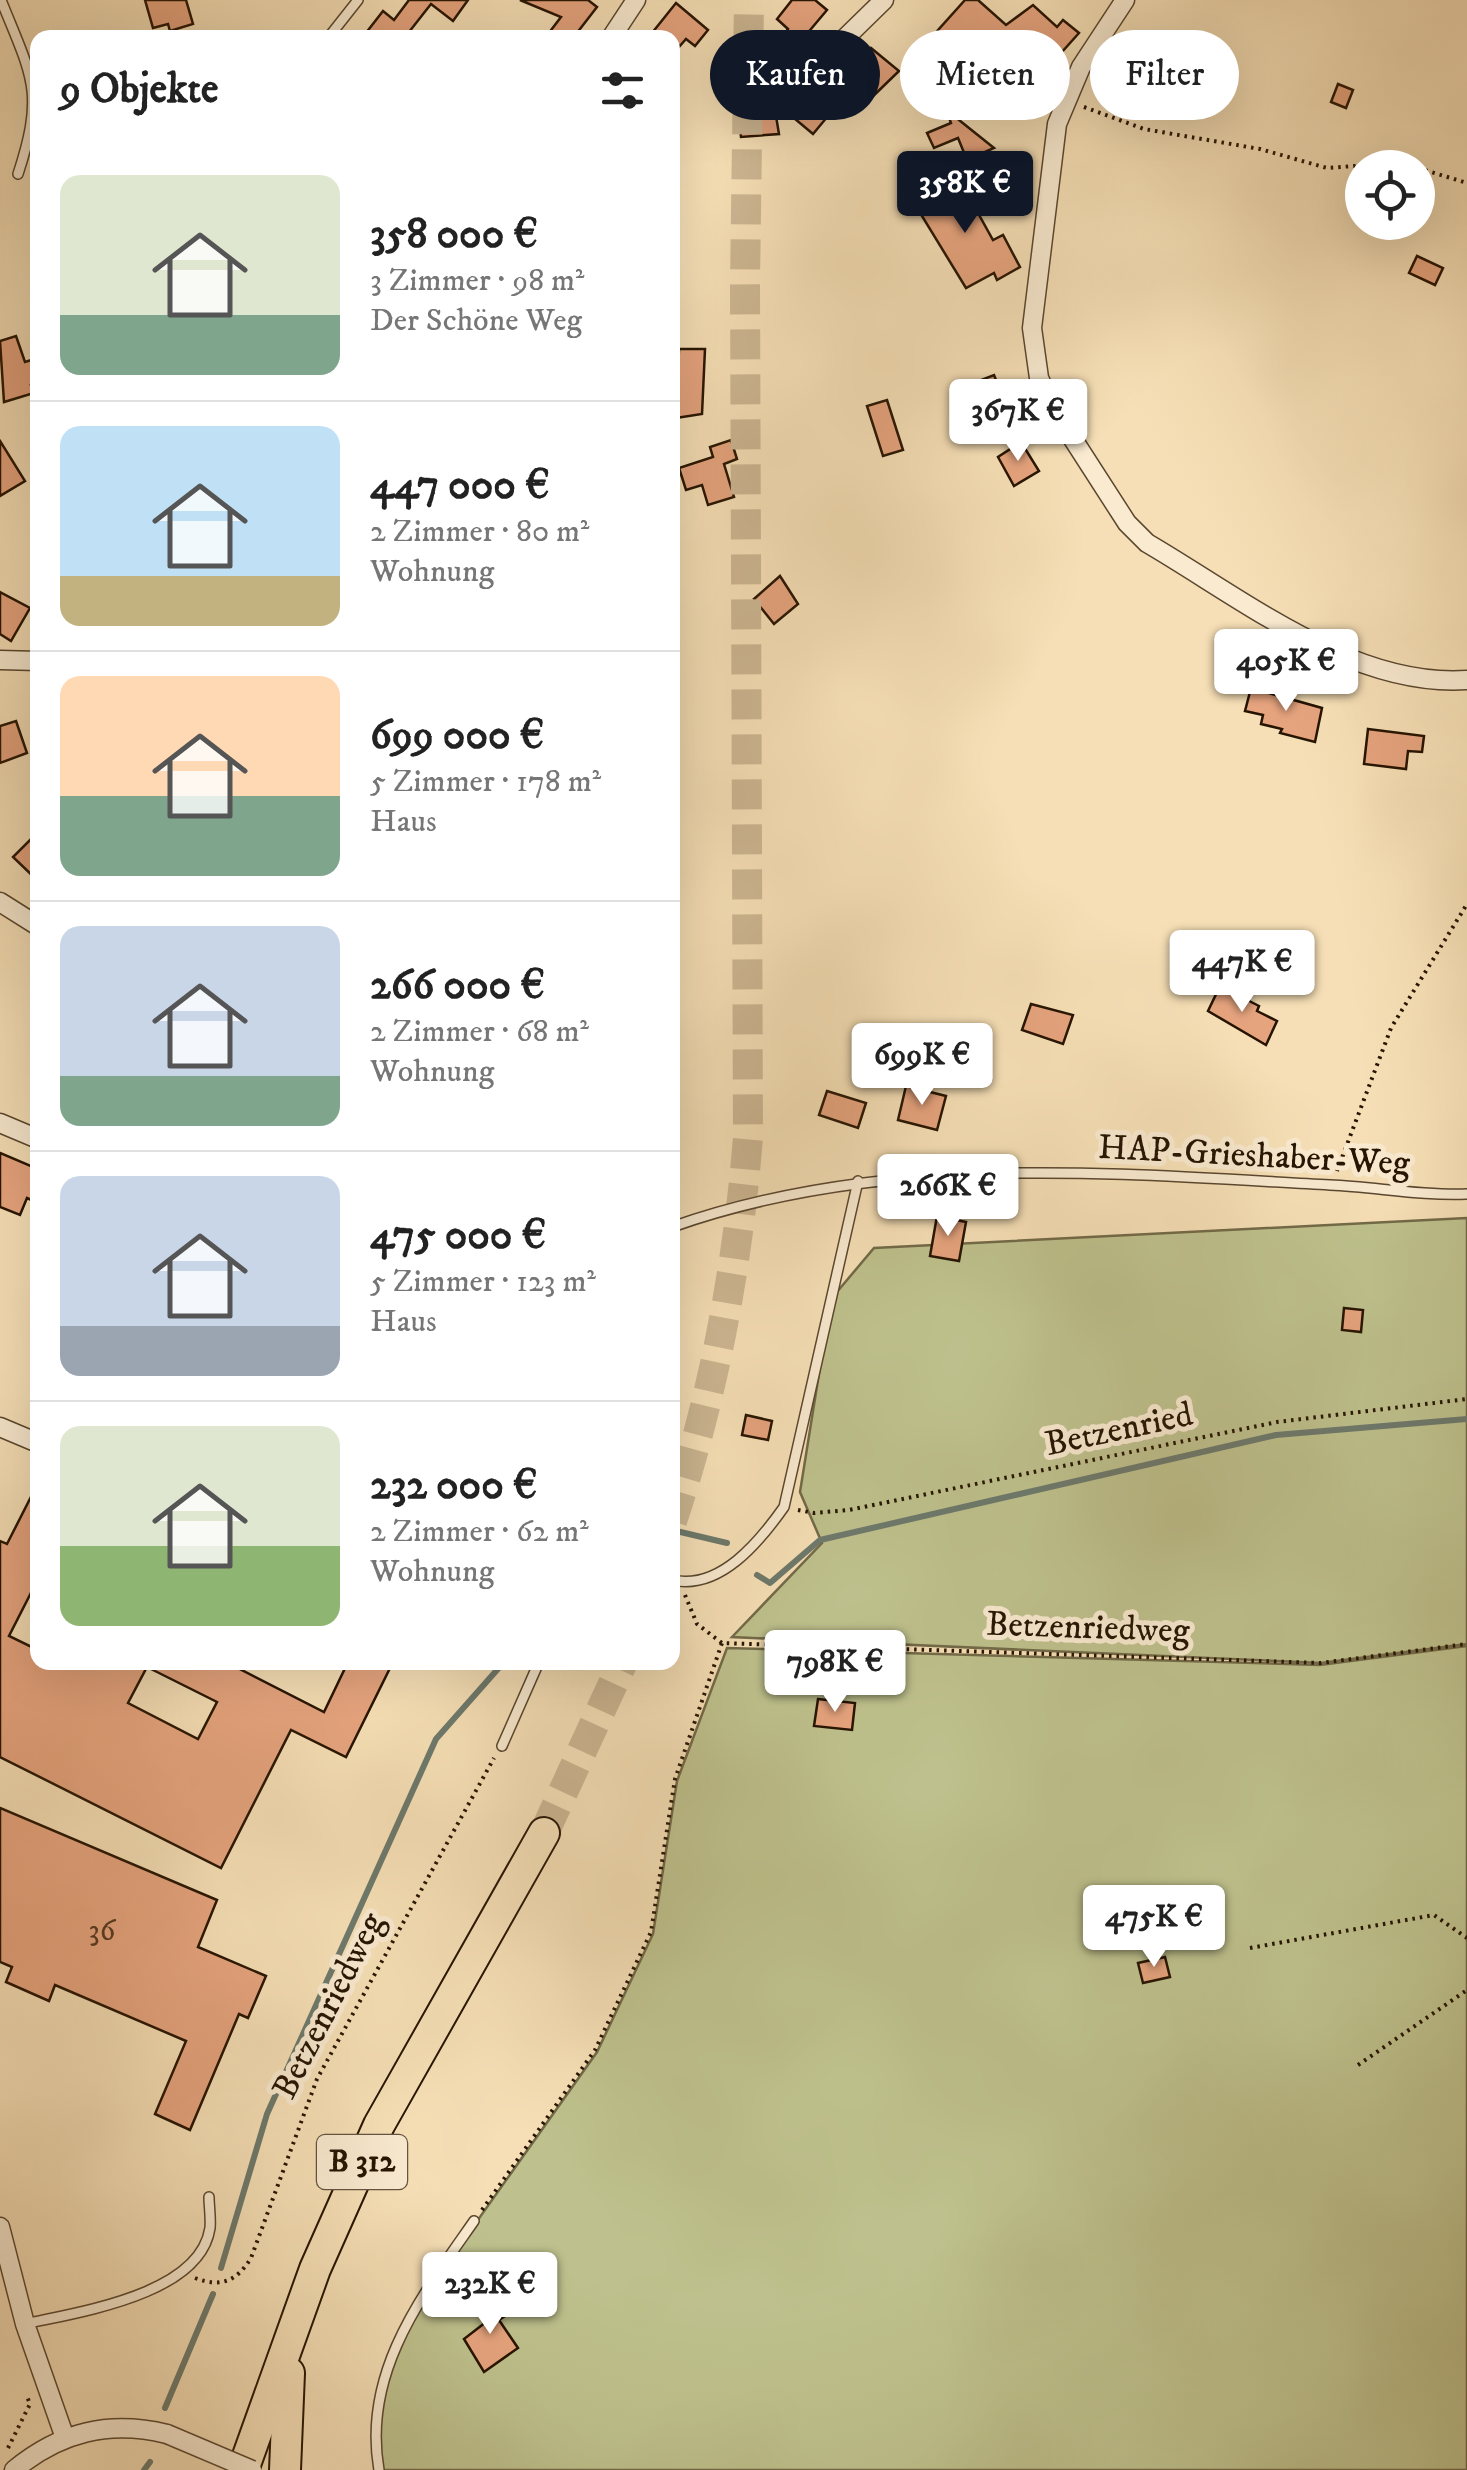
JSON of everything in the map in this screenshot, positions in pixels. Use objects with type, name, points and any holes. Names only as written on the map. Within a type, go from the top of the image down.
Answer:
[{"type":"main road","name":"B 312","points":[[243,2470],[294,2325],[379,2125],[544,1834]]},
{"type":"main road","name":"B 312","points":[[285,2470],[285,2411],[294,2325]]},
{"type":"main road","name":"B 312","points":[[220,2470],[240,2421],[294,2325]]},
{"type":"main road","name":"B 312","points":[[269,2470],[285,2411]]},
{"type":"street","points":[[615,30],[636,0]]},
{"type":"street","points":[[854,30],[884,0]]},
{"type":"street","points":[[1070,91],[1125,0]]},
{"type":"street","points":[[1060,120],[1037,275],[1035,358],[1051,405],[1127,524],[1147,544],[1361,666],[1408,679],[1467,680]]},
{"type":"street","points":[[0,660],[30,661]]},
{"type":"street","points":[[0,902],[30,921]]},
{"type":"street","points":[[0,1123],[30,1136]]},
{"type":"street","points":[[0,1427],[30,1440]]},
{"type":"street","points":[[0,2227],[25,2324],[65,2438]]},
{"type":"street","points":[[15,2469],[65,2438],[126,2426],[167,2434],[252,2470]]},
{"type":"lane","points":[[1,0],[30,78]]},
{"type":"lane","points":[[334,30],[358,0]]},
{"type":"lane","points":[[18,174],[30,140]]},
{"type":"lane","name":"HAP-Grieshaber-Weg","points":[[680,1224],[763,1198],[858,1181],[1013,1170],[1467,1194]]},
{"type":"lane","points":[[680,1580],[717,1572],[751,1551],[784,1507],[858,1181]]},
{"type":"lane","points":[[502,1746],[536,1670]]},
{"type":"lane","points":[[25,2324],[159,2287],[183,2272],[210,2229],[209,2196]]},
{"type":"lane","points":[[379,2470],[374,2440],[380,2382],[422,2294],[474,2221]]},
{"type":"path","points":[[1070,101],[1144,129],[1260,149],[1327,168],[1345,167]]},
{"type":"path","points":[[1435,174],[1467,183]]},
{"type":"path","points":[[1332,1185],[1391,1028],[1467,904]]},
{"type":"path","name":"Betzenried","points":[[784,1507],[814,1514],[850,1510],[1277,1422],[1467,1399]]},
{"type":"path","points":[[474,2221],[596,2050],[651,1932],[675,1779],[722,1643],[698,1624],[680,1588]]},
{"type":"path","name":"Betzenriedweg","points":[[722,1643],[1321,1664],[1467,1644]]},
{"type":"path","name":"Betzenriedweg","points":[[183,2272],[219,2284],[243,2272],[263,2231],[317,2078],[502,1746]]},
{"type":"path","points":[[1250,1948],[1434,1915],[1467,1938]]},
{"type":"path","points":[[1358,2065],[1467,1990]]},
{"type":"path","points":[[15,2469],[8,2446],[30,2404],[24,2386]]},
{"type":"green space","points":[[1467,1218],[1467,1644],[1321,1663],[732,1637],[822,1543],[800,1492],[831,1299],[874,1248]]},
{"type":"green space","points":[[1467,1646],[1467,2470],[381,2470],[376,2440],[382,2382],[424,2296],[597,2052],[653,1934],[677,1781],[727,1648],[1320,1665]]},
{"type":"building","points":[[145,0],[186,0],[193,24],[173,30],[168,24],[153,28]]},
{"type":"building","points":[[409,0],[468,0],[453,21],[431,4],[411,30],[368,30],[383,11],[394,20]]},
{"type":"building","points":[[520,0],[588,0],[597,7],[579,30],[551,30],[561,17]]},
{"type":"building","points":[[792,0],[815,0],[827,10],[810,30],[787,30],[777,19]]},
{"type":"building","points":[[965,0],[978,0],[1006,25],[1033,5],[1057,27],[1063,20],[1079,33],[1070,43],[1070,30],[938,30]]},
{"type":"building","points":[[676,3],[708,30],[695,46],[686,39],[680,46],[680,30],[654,30]]},
{"type":"building","points":[[880,55],[899,71],[880,89]]},
{"type":"building","points":[[1338,84],[1353,90],[1346,108],[1331,102]]},
{"type":"building","points":[[739,120],[777,120],[779,134],[741,137]]},
{"type":"building","points":[[796,120],[825,120],[813,134]]},
{"type":"building","points":[[950,120],[960,120],[994,148],[967,160],[958,138],[934,148],[927,133],[951,123]]},
{"type":"building","points":[[963,186],[993,240],[1003,235],[1020,267],[997,280],[994,273],[966,288],[911,198],[935,187],[941,198]]},
{"type":"building","points":[[1417,256],[1443,268],[1435,285],[1409,273]]},
{"type":"building","points":[[16,336],[25,362],[30,360],[30,394],[4,402],[0,341]]},
{"type":"building","points":[[680,349],[705,349],[702,414],[680,417]]},
{"type":"building","points":[[994,375],[1011,418],[981,430],[963,387]]},
{"type":"building","points":[[887,400],[903,450],[883,456],[867,406]]},
{"type":"building","points":[[731,440],[737,459],[724,464],[734,497],[708,505],[702,485],[686,490],[680,468],[713,457],[710,447]]},
{"type":"building","points":[[0,441],[25,481],[0,496]]},
{"type":"building","points":[[1021,442],[1039,471],[1014,486],[998,457]]},
{"type":"building","points":[[780,576],[798,604],[774,624],[754,599]]},
{"type":"building","points":[[0,592],[30,608],[11,641],[0,634]]},
{"type":"building","points":[[1251,688],[1322,708],[1315,742],[1280,733],[1282,729],[1261,724],[1263,715],[1245,711]]},
{"type":"building","points":[[16,721],[27,753],[0,763],[0,726]]},
{"type":"building","points":[[1368,729],[1424,736],[1422,752],[1408,751],[1406,769],[1364,764]]},
{"type":"building","points":[[30,840],[30,873],[13,857]]},
{"type":"building","points":[[1220,986],[1259,1006],[1257,1011],[1277,1021],[1266,1045],[1208,1011]]},
{"type":"building","points":[[1031,1004],[1073,1015],[1063,1044],[1022,1030]]},
{"type":"building","points":[[906,1086],[946,1096],[937,1130],[898,1120]]},
{"type":"building","points":[[827,1091],[866,1103],[858,1128],[819,1115]]},
{"type":"building","points":[[0,1153],[30,1166],[30,1199],[27,1198],[20,1215],[0,1207]]},
{"type":"building","points":[[937,1216],[966,1222],[959,1261],[930,1256]]},
{"type":"building","points":[[1344,1308],[1363,1310],[1361,1332],[1342,1330]]},
{"type":"building","points":[[746,1415],[772,1421],[768,1440],[742,1435]]},
{"type":"building","points":[[30,1499],[30,1595],[9,1636],[30,1646],[30,1670],[145,1670],[128,1703],[198,1739],[217,1702],[153,1670],[242,1670],[324,1712],[344,1670],[389,1670],[346,1757],[291,1730],[221,1868],[0,1757],[0,1541],[7,1544]]},
{"type":"building","points":[[818,1699],[855,1703],[852,1730],[814,1726]]},
{"type":"building","points":[[0,1808],[217,1900],[198,1947],[266,1976],[248,2018],[239,2014],[190,2130],[155,2114],[186,2041],[55,1985],[49,2001],[6,1982],[12,1967],[0,1962]]},
{"type":"building","points":[[1165,1957],[1170,1977],[1143,1983],[1138,1963]]},
{"type":"building","points":[[491,2297],[505,2316],[499,2320],[518,2348],[484,2372],[464,2339],[486,2322],[475,2306]]},
{"type":"waterway","points":[[757,1575],[770,1583],[820,1540],[1276,1435],[1467,1419]]},
{"type":"waterway","points":[[680,1532],[727,1543]]},
{"type":"waterway","points":[[221,2268],[267,2114],[436,1739],[497,1670]]},
{"type":"waterway","points":[[165,2408],[213,2294]]},
{"type":"waterway","points":[[144,2470],[150,2462]]},
{"type":"tunnel","points":[[680,1496],[722,1331],[748,1137],[745,283],[749,0]]},
{"type":"tunnel","points":[[544,1833],[619,1670]]}]
